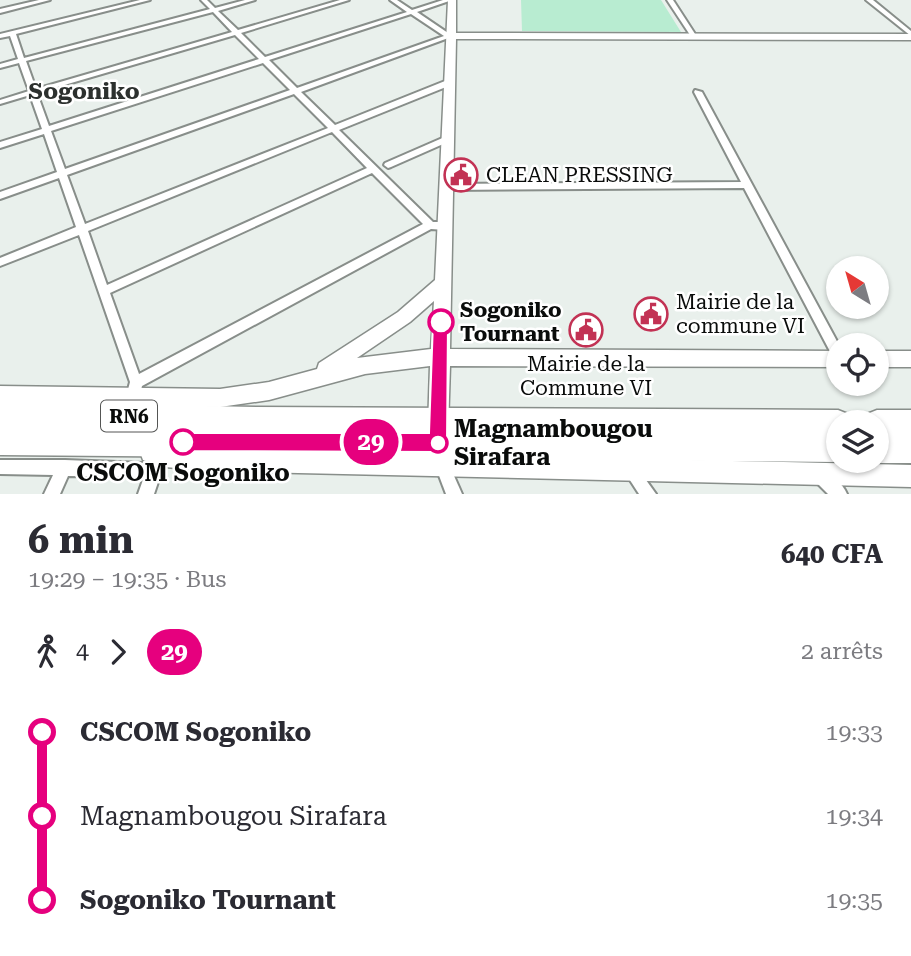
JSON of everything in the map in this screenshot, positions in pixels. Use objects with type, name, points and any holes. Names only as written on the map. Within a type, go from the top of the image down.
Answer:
[{"type":"highway","name":"RN6","points":[[0,415],[133,399],[257,421],[439,443],[826,425]]},
{"type":"highway","points":[[889,424],[911,424]]},
{"type":"highway","name":"RN6","points":[[0,441],[826,448]]},
{"type":"highway","points":[[889,449],[911,449]]},
{"type":"street","points":[[1,0],[2,10],[47,0]]},
{"type":"street","points":[[0,37],[147,0]]},
{"type":"street","points":[[204,0],[373,169],[438,226]]},
{"type":"street","points":[[0,66],[252,0]]},
{"type":"street","points":[[0,102],[346,0]]},
{"type":"street","points":[[393,0],[449,36]]},
{"type":"street","points":[[0,145],[450,0],[446,187],[438,226],[443,284],[439,357],[439,443],[454,494]]},
{"type":"street","points":[[670,0],[694,37]]},
{"type":"street","points":[[869,0],[911,36]]},
{"type":"street","points":[[12,33],[36,92],[104,291],[133,399]]},
{"type":"street","points":[[0,196],[449,36],[911,36]]},
{"type":"street","points":[[0,262],[448,83]]},
{"type":"street","points":[[698,92],[826,334]]},
{"type":"street","points":[[387,165],[447,139]]},
{"type":"street","points":[[104,291],[373,169]]},
{"type":"street","points":[[446,187],[748,186]]},
{"type":"street","points":[[133,399],[438,226]]},
{"type":"street","points":[[315,376],[404,317],[443,284]]},
{"type":"street","points":[[0,394],[133,399],[220,398],[269,391],[315,376],[365,365],[439,357],[826,357]]},
{"type":"street","points":[[889,359],[911,359]]},
{"type":"street","points":[[112,442],[161,461],[210,460],[439,443],[629,470],[911,476]]},
{"type":"street","points":[[0,467],[144,470],[161,461]]},
{"type":"street","points":[[146,494],[161,461]]},
{"type":"street","points":[[52,494],[65,467]]},
{"type":"street","points":[[629,470],[648,494]]},
{"type":"street","points":[[817,474],[839,494]]},
{"type":"green space","points":[[521,0],[661,0],[681,32],[522,31]]},
{"type":"bus line","name":"29","points":[[183,442],[438,443],[441,322]]},
{"type":"place","name":"CLEAN PRESSING","points":[[461,175]]},
{"type":"place","name":"Mairie de la commune VI","points":[[651,314]]},
{"type":"place","name":"Sogoniko Tournant","points":[[441,322]]},
{"type":"place","name":"Mairie de la Commune VI","points":[[586,330]]},
{"type":"place","name":"CSCOM Sogoniko","points":[[183,442]]},
{"type":"place","name":"Magnambougou Sirafara","points":[[438,443]]},
{"type":"district","name":"Sogoniko","points":[[84,91]]}]
